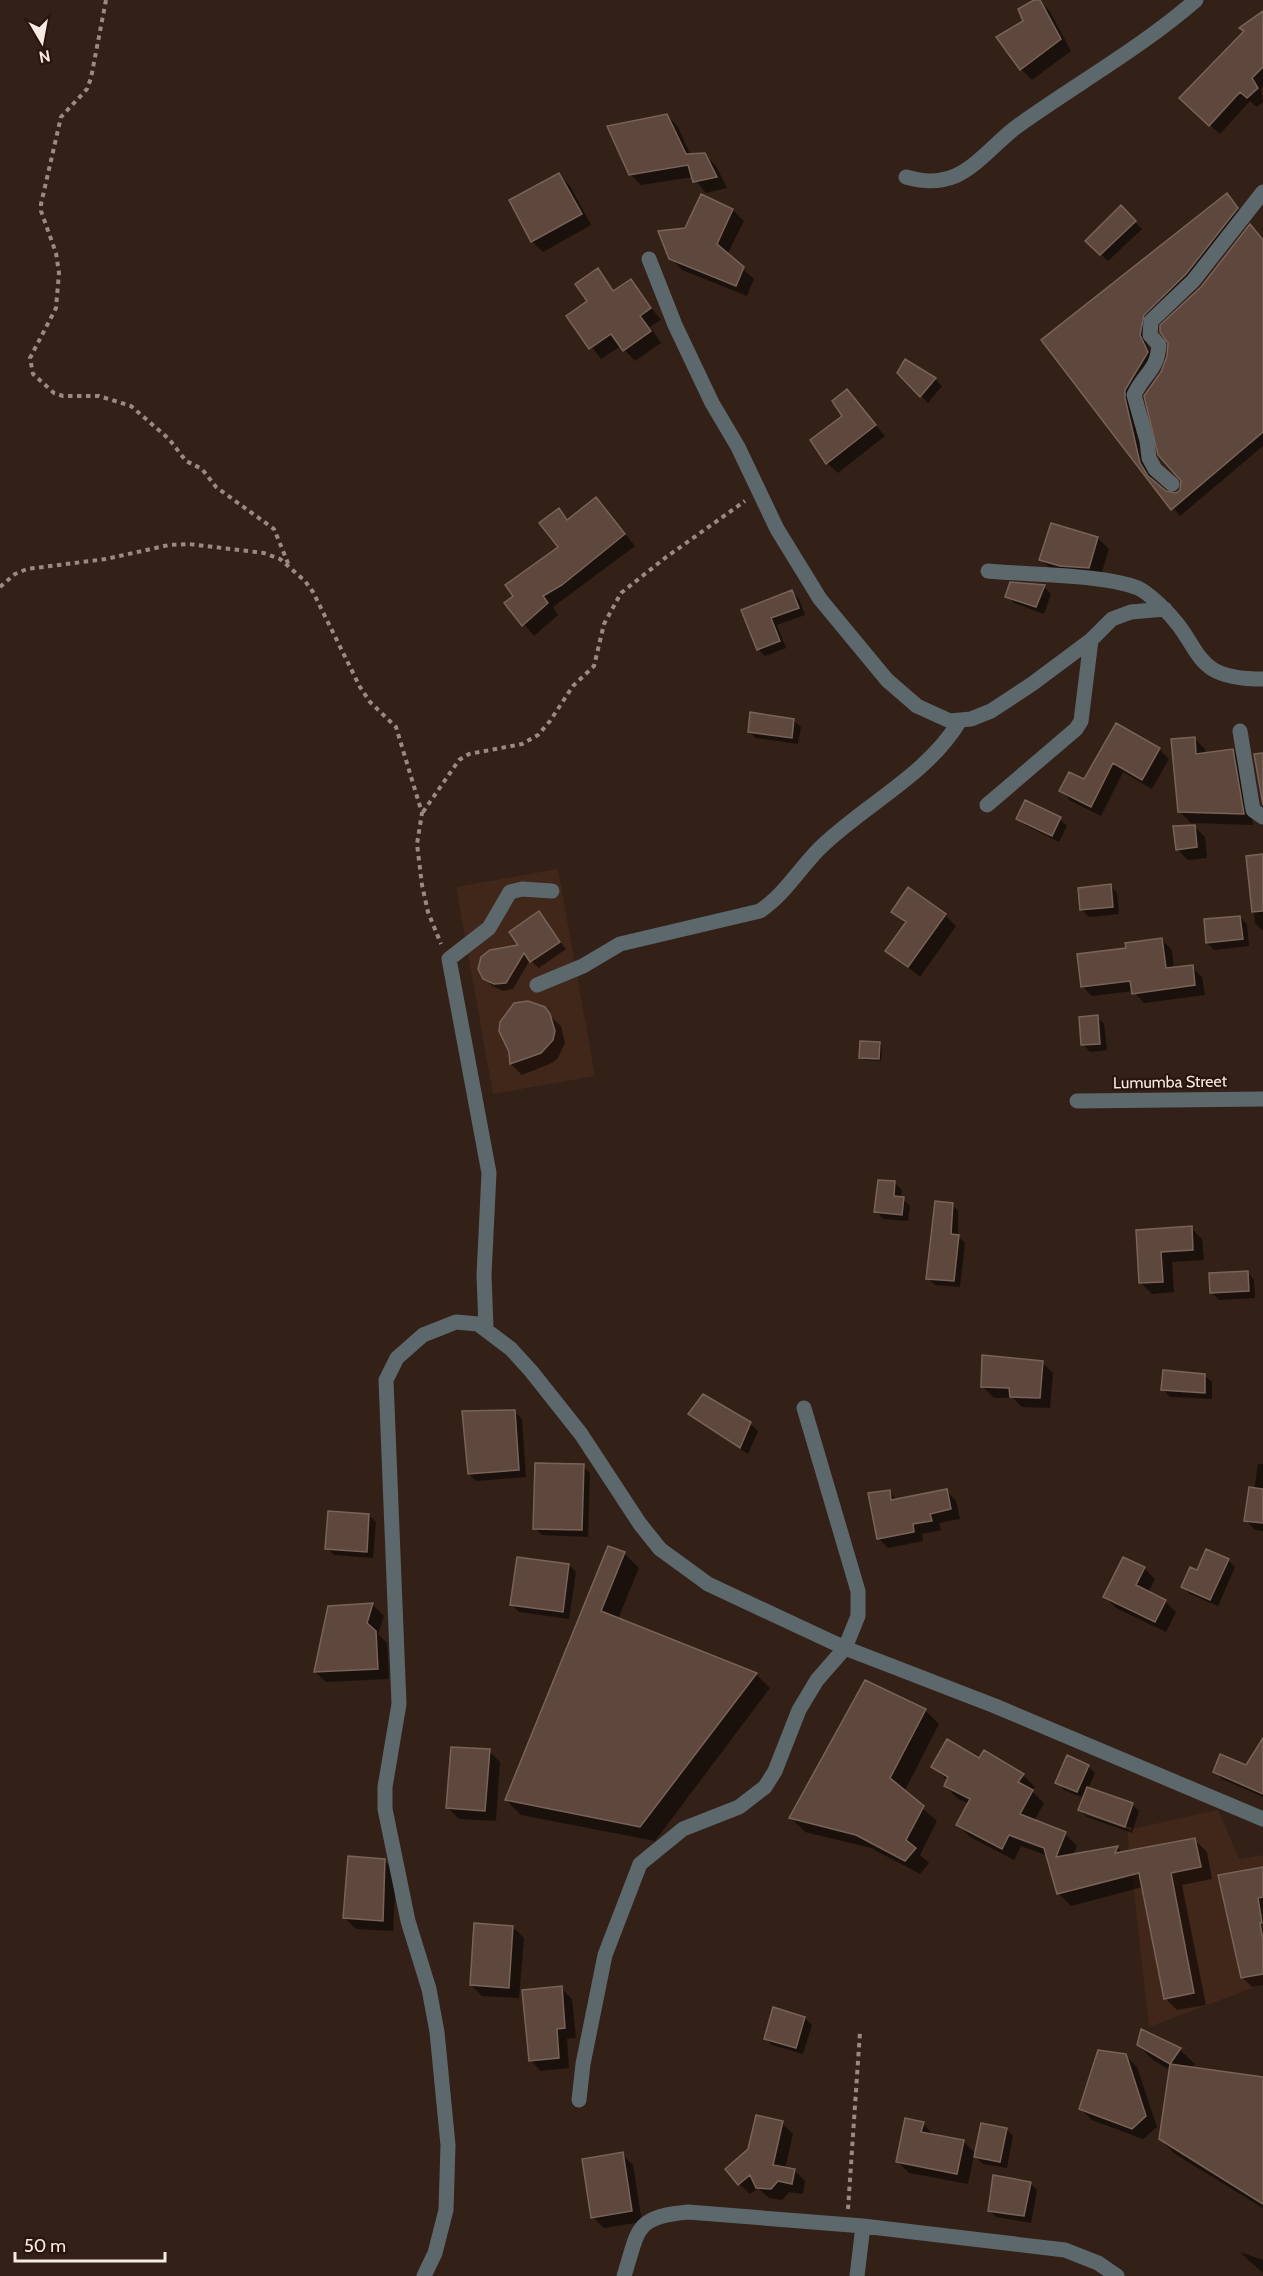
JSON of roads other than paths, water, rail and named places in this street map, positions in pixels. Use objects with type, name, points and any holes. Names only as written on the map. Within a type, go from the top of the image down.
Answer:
[{"type":"street","points":[[906,177],[922,182],[957,176],[1018,125],[1164,27],[1196,0]]},
{"type":"street","points":[[1172,484],[1155,469],[1149,458],[1147,441],[1134,395],[1141,381],[1158,362],[1159,345],[1150,335],[1151,321],[1193,281],[1263,192]]},
{"type":"street","points":[[650,259],[675,325],[777,529],[820,599],[856,645],[895,687],[917,706],[939,717],[959,722],[991,711],[1091,640],[1112,619],[1121,614],[1165,609]]},
{"type":"street","points":[[988,571],[1127,585],[1146,592],[1178,624],[1206,666],[1220,675],[1234,679],[1263,679]]},
{"type":"street","points":[[987,805],[1076,729],[1081,722],[1091,640]]},
{"type":"street","points":[[537,985],[582,966],[602,952],[620,944],[760,911],[774,901],[820,848],[940,749],[959,722]]},
{"type":"street","points":[[1239,732],[1253,810],[1263,817]]},
{"type":"street","points":[[486,1328],[484,1275],[489,1173],[449,964],[452,955],[489,928],[510,892],[522,889],[552,891]]},
{"type":"street","name":"Lumumba Street","points":[[1077,1101],[1263,1099]]},
{"type":"street","points":[[424,2276],[435,2253],[446,2210],[448,2145],[437,2032],[429,1989],[408,1921],[385,1809],[385,1787],[399,1704],[386,1380],[397,1358],[423,1335],[456,1322],[478,1324],[512,1349],[581,1434],[639,1524],[660,1549],[708,1584],[845,1648],[995,1706],[1263,1819]]},
{"type":"street","points":[[579,2100],[583,2064],[605,1955],[640,1864],[683,1829],[739,1807],[765,1787],[775,1772],[799,1710],[817,1680],[845,1648],[858,1616],[858,1591],[804,1408]]},
{"type":"street","points":[[624,2276],[639,2231],[651,2218],[660,2214],[688,2212],[863,2226],[1065,2250],[1098,2263],[1117,2276]]},
{"type":"street","points":[[857,2276],[863,2226]]}]
